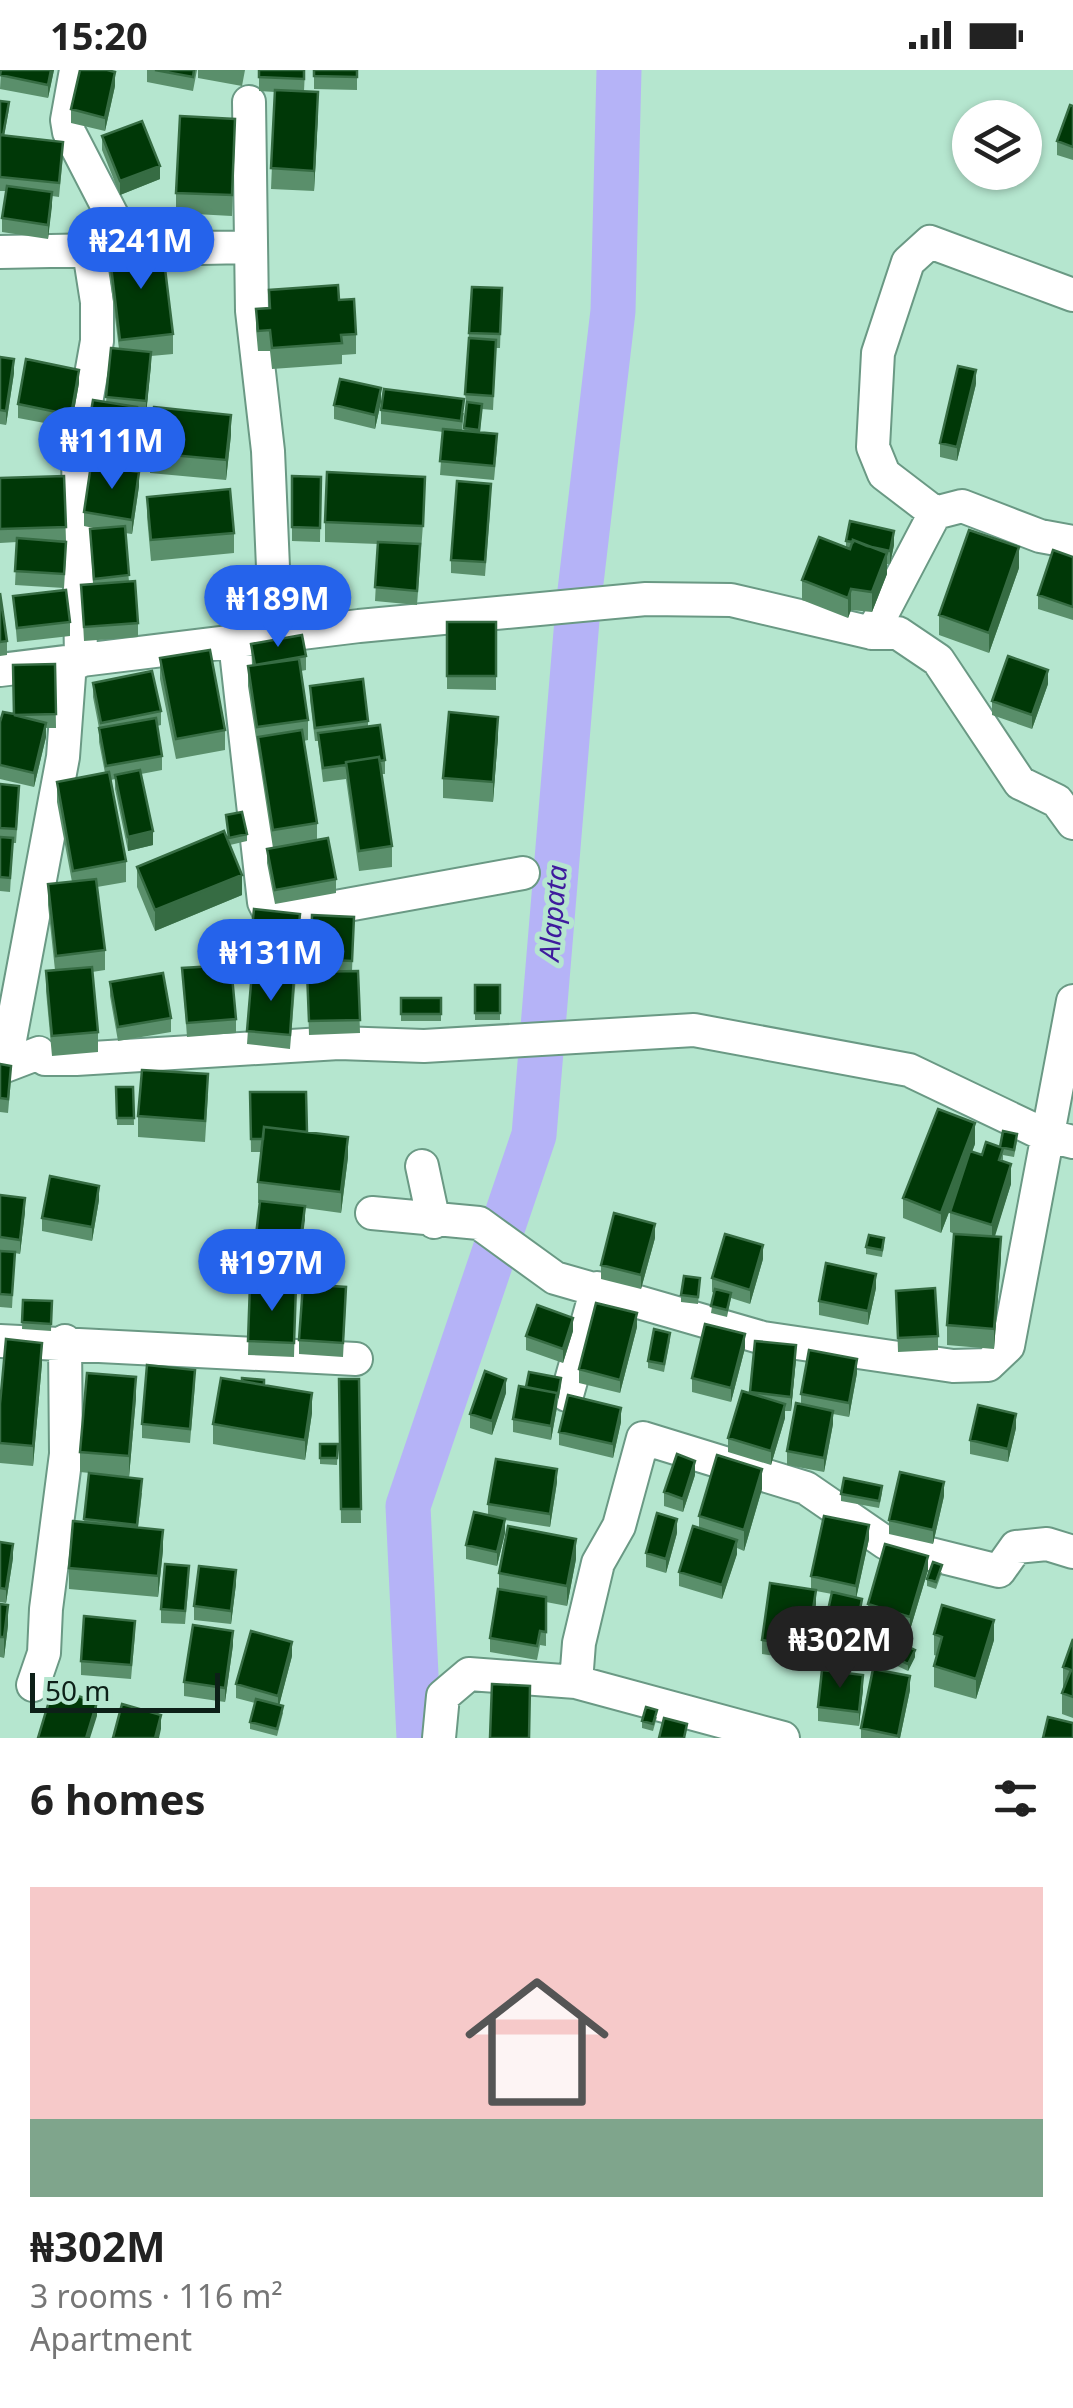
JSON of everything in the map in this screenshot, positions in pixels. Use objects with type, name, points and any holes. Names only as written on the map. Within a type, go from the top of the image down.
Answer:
[{"type":"street","points":[[76,70],[69,132],[130,250]]},
{"type":"street","points":[[249,102],[252,311],[268,451],[276,637]]},
{"type":"street","points":[[934,513],[884,474],[873,446],[878,354],[908,262],[930,242],[1073,295]]},
{"type":"street","points":[[0,252],[251,247]]},
{"type":"street","points":[[88,251],[97,302],[97,341],[78,448],[76,662],[63,757],[5,1066],[38,1052],[45,1059],[76,1059],[339,1043],[424,1046],[694,1030],[909,1070],[1059,1139]]},
{"type":"street","points":[[872,633],[934,513],[962,506],[1040,536],[1073,542]]},
{"type":"street","points":[[0,670],[646,599],[732,600],[872,633],[898,633],[938,660],[1020,783],[1057,801],[1073,823]]},
{"type":"street","points":[[235,642],[264,902],[270,912],[281,917],[524,872]]},
{"type":"street","points":[[372,1213],[479,1224],[555,1278],[763,1338],[953,1366],[988,1365],[1008,1346],[1059,1139],[1073,1000]]},
{"type":"street","points":[[422,1166],[434,1222]]},
{"type":"street","points":[[567,1396],[597,1288]]},
{"type":"street","points":[[0,1341],[64,1341],[356,1358]]},
{"type":"street","points":[[33,1685],[44,1653],[66,1454],[64,1341]]},
{"type":"street","points":[[576,1682],[579,1643],[598,1562],[619,1526],[643,1438],[806,1488],[886,1543],[972,1567],[999,1572],[1016,1547],[1047,1544],[1073,1552]]},
{"type":"street","points":[[439,1738],[443,1696],[469,1674],[576,1682],[775,1737]]},
{"type":"building","points":[[1,70],[51,70],[48,85],[0,75]]},
{"type":"building","points":[[80,70],[115,72],[105,118],[71,109]]},
{"type":"building","points":[[155,70],[194,70],[193,77]]},
{"type":"building","points":[[259,70],[304,70],[304,79],[259,77]]},
{"type":"building","points":[[314,70],[357,70],[357,77],[314,76]]},
{"type":"building","points":[[275,90],[318,92],[314,171],[271,168]]},
{"type":"building","points":[[0,101],[9,102],[3,135],[0,134]]},
{"type":"building","points":[[1070,105],[1073,106],[1073,147],[1057,141]]},
{"type":"building","points":[[180,116],[235,119],[232,195],[176,193]]},
{"type":"building","points":[[142,121],[160,166],[120,181],[102,136]]},
{"type":"building","points":[[0,135],[63,142],[59,183],[0,177]]},
{"type":"building","points":[[7,186],[52,192],[48,225],[2,218]]},
{"type":"building","points":[[162,244],[173,334],[120,340],[109,250]]},
{"type":"building","points":[[338,285],[339,300],[354,299],[356,334],[341,335],[342,343],[272,348],[270,330],[258,331],[256,309],[270,308],[269,290]]},
{"type":"building","points":[[472,287],[502,288],[500,334],[469,333]]},
{"type":"building","points":[[469,338],[496,340],[493,396],[465,394]]},
{"type":"building","points":[[111,348],[151,352],[146,401],[106,397]]},
{"type":"building","points":[[0,357],[14,359],[6,411],[0,410]]},
{"type":"building","points":[[26,359],[79,370],[71,415],[18,404]]},
{"type":"building","points":[[958,366],[976,370],[957,447],[940,443]]},
{"type":"building","points":[[340,379],[381,388],[375,415],[334,405]]},
{"type":"building","points":[[384,389],[464,399],[461,421],[381,410]]},
{"type":"building","points":[[93,400],[137,407],[130,454],[85,447]]},
{"type":"building","points":[[467,402],[482,404],[479,430],[464,428]]},
{"type":"building","points":[[154,407],[231,415],[226,460],[150,453]]},
{"type":"building","points":[[443,429],[497,434],[494,466],[440,461]]},
{"type":"building","points":[[91,465],[139,472],[132,520],[84,512]]},
{"type":"building","points":[[327,472],[425,477],[423,526],[325,522]]},
{"type":"building","points":[[64,476],[66,527],[0,529],[0,478]]},
{"type":"building","points":[[292,476],[321,477],[320,528],[292,527]]},
{"type":"building","points":[[457,481],[491,484],[485,562],[451,560]]},
{"type":"building","points":[[230,489],[234,533],[151,540],[147,497]]},
{"type":"building","points":[[850,521],[894,531],[890,551],[846,541]]},
{"type":"building","points":[[125,526],[129,575],[94,579],[90,529]]},
{"type":"building","points":[[969,530],[1019,547],[989,633],[939,615]]},
{"type":"building","points":[[819,537],[850,549],[853,540],[887,553],[872,592],[851,589],[848,598],[802,580]]},
{"type":"building","points":[[17,538],[66,542],[64,574],[15,571]]},
{"type":"building","points":[[378,542],[420,544],[417,591],[375,587]]},
{"type":"building","points":[[1053,550],[1073,557],[1073,607],[1038,595]]},
{"type":"building","points":[[135,581],[138,623],[84,627],[81,585]]},
{"type":"building","points":[[66,590],[70,622],[17,628],[13,596]]},
{"type":"building","points":[[0,593],[7,641],[0,642]]},
{"type":"building","points":[[447,622],[496,622],[496,676],[447,676]]},
{"type":"building","points":[[302,635],[306,656],[255,665],[251,644]]},
{"type":"building","points":[[210,650],[225,730],[176,739],[160,658]]},
{"type":"building","points":[[1008,656],[1048,670],[1032,715],[992,701]]},
{"type":"building","points":[[299,659],[308,720],[257,727],[248,666]]},
{"type":"building","points":[[55,664],[56,714],[14,715],[46,723],[34,773],[0,765],[0,722],[3,712],[14,714],[13,665]]},
{"type":"building","points":[[152,671],[161,711],[101,723],[93,683]]},
{"type":"building","points":[[363,679],[368,721],[315,728],[310,686]]},
{"type":"building","points":[[449,712],[498,717],[493,782],[443,778]]},
{"type":"building","points":[[156,718],[162,756],[106,766],[99,728]]},
{"type":"building","points":[[380,725],[385,760],[380,761],[379,757],[323,768],[318,733]]},
{"type":"building","points":[[302,730],[317,823],[273,830],[258,737]]},
{"type":"building","points":[[379,757],[392,846],[359,851],[346,762]]},
{"type":"building","points":[[140,770],[153,831],[128,837],[115,775]]},
{"type":"building","points":[[109,772],[126,861],[73,871],[57,782]]},
{"type":"building","points":[[0,784],[19,786],[16,829],[0,828]]},
{"type":"building","points":[[242,812],[247,834],[229,838],[226,815]]},
{"type":"building","points":[[224,831],[242,875],[155,910],[137,867]]},
{"type":"building","points":[[0,837],[13,838],[10,878],[0,877]]},
{"type":"building","points":[[328,838],[336,879],[275,890],[267,849]]},
{"type":"building","points":[[96,879],[105,950],[56,956],[48,884]]},
{"type":"building","points":[[254,909],[300,914],[295,964],[249,959]]},
{"type":"building","points":[[312,915],[354,917],[352,961],[311,959]]},
{"type":"building","points":[[231,965],[236,1019],[187,1023],[182,968]]},
{"type":"building","points":[[92,967],[98,1032],[52,1036],[46,971]]},
{"type":"building","points":[[358,971],[360,1020],[309,1021],[307,972]]},
{"type":"building","points":[[252,972],[294,976],[290,1035],[247,1031]]},
{"type":"building","points":[[163,973],[171,1018],[118,1027],[110,982]]},
{"type":"building","points":[[475,985],[500,985],[500,1013],[475,1013]]},
{"type":"building","points":[[401,998],[441,998],[441,1014],[401,1014]]},
{"type":"building","points":[[0,1064],[11,1066],[8,1099],[0,1098]]},
{"type":"building","points":[[142,1070],[208,1074],[205,1121],[138,1116]]},
{"type":"building","points":[[116,1087],[133,1087],[134,1118],[117,1118]]},
{"type":"building","points":[[250,1092],[306,1092],[307,1132],[264,1127],[263,1139],[251,1139]]},
{"type":"building","points":[[938,1109],[975,1123],[941,1213],[903,1198]]},
{"type":"building","points":[[264,1127],[348,1137],[341,1192],[258,1182]]},
{"type":"building","points":[[1003,1131],[1017,1134],[1014,1150],[1000,1147]]},
{"type":"building","points":[[986,1142],[1003,1148],[999,1160],[1011,1164],[992,1225],[950,1212],[970,1151],[982,1155]]},
{"type":"building","points":[[50,1176],[99,1186],[92,1227],[42,1218]]},
{"type":"building","points":[[0,1195],[25,1198],[20,1240],[0,1237]]},
{"type":"building","points":[[260,1201],[305,1206],[299,1250],[255,1244]]},
{"type":"building","points":[[614,1213],[655,1224],[641,1275],[601,1265]]},
{"type":"building","points":[[725,1234],[763,1245],[750,1290],[712,1278]]},
{"type":"building","points":[[954,1234],[1001,1237],[994,1329],[947,1325]]},
{"type":"building","points":[[869,1235],[884,1238],[882,1250],[866,1247]]},
{"type":"building","points":[[0,1251],[15,1252],[12,1295],[0,1294]]},
{"type":"building","points":[[826,1263],[876,1274],[868,1311],[819,1301]]},
{"type":"building","points":[[684,1276],[700,1278],[698,1297],[681,1295]]},
{"type":"building","points":[[250,1284],[296,1286],[294,1343],[248,1341]]},
{"type":"building","points":[[303,1284],[346,1287],[343,1343],[299,1340]]},
{"type":"building","points":[[935,1288],[938,1336],[898,1338],[896,1291]]},
{"type":"building","points":[[715,1289],[731,1293],[727,1310],[711,1306]]},
{"type":"building","points":[[23,1300],[52,1301],[51,1324],[22,1322]]},
{"type":"building","points":[[596,1303],[637,1313],[620,1380],[579,1369]]},
{"type":"building","points":[[537,1305],[573,1318],[563,1349],[526,1336]]},
{"type":"building","points":[[705,1324],[745,1334],[731,1388],[692,1378]]},
{"type":"building","points":[[654,1329],[670,1333],[664,1364],[648,1361]]},
{"type":"building","points":[[6,1339],[42,1343],[33,1446],[0,1443]]},
{"type":"building","points":[[755,1341],[796,1345],[791,1397],[750,1392]]},
{"type":"building","points":[[809,1350],[857,1359],[849,1403],[801,1394]]},
{"type":"building","points":[[147,1365],[195,1370],[190,1429],[142,1424]]},
{"type":"building","points":[[485,1371],[506,1379],[492,1421],[470,1414]]},
{"type":"building","points":[[529,1372],[561,1378],[558,1395],[526,1387]]},
{"type":"building","points":[[87,1373],[136,1377],[129,1456],[80,1452]]},
{"type":"building","points":[[221,1378],[312,1393],[305,1440],[213,1424]]},
{"type":"building","points":[[339,1379],[359,1379],[361,1509],[341,1509]]},
{"type":"building","points":[[264,1380],[264,1385],[242,1381]]},
{"type":"building","points":[[519,1386],[557,1393],[551,1426],[513,1419]]},
{"type":"building","points":[[742,1391],[785,1404],[771,1451],[728,1438]]},
{"type":"building","points":[[568,1395],[621,1408],[613,1444],[559,1432]]},
{"type":"building","points":[[796,1403],[833,1411],[824,1458],[787,1451]]},
{"type":"building","points":[[978,1405],[1016,1414],[1008,1449],[970,1440]]},
{"type":"building","points":[[320,1444],[338,1444],[337,1458],[320,1458]]},
{"type":"building","points":[[677,1454],[695,1461],[683,1499],[664,1492]]},
{"type":"building","points":[[717,1455],[762,1469],[744,1530],[699,1516]]},
{"type":"building","points":[[496,1459],[557,1469],[550,1514],[488,1504]]},
{"type":"building","points":[[900,1472],[944,1482],[933,1530],[889,1520]]},
{"type":"building","points":[[89,1473],[142,1479],[137,1525],[84,1519]]},
{"type":"building","points":[[844,1478],[882,1486],[879,1501],[841,1494]]},
{"type":"building","points":[[474,1512],[505,1519],[497,1552],[466,1545]]},
{"type":"building","points":[[657,1513],[677,1519],[666,1559],[646,1553]]},
{"type":"building","points":[[824,1516],[869,1525],[856,1586],[811,1576]]},
{"type":"building","points":[[73,1521],[163,1530],[158,1576],[69,1568]]},
{"type":"building","points":[[508,1526],[576,1539],[567,1586],[499,1573]]},
{"type":"building","points":[[693,1526],[737,1540],[722,1585],[679,1572]]},
{"type":"building","points":[[0,1542],[13,1544],[6,1589],[0,1588]]},
{"type":"building","points":[[885,1544],[928,1556],[910,1617],[868,1604]]},
{"type":"building","points":[[933,1562],[942,1565],[936,1582],[927,1579]]},
{"type":"building","points":[[165,1564],[189,1566],[185,1611],[161,1609]]},
{"type":"building","points":[[199,1566],[236,1570],[231,1611],[194,1606]]},
{"type":"building","points":[[770,1583],[816,1590],[807,1647],[762,1640]]},
{"type":"building","points":[[498,1589],[546,1597],[546,1632],[540,1631],[537,1646],[490,1638]]},
{"type":"building","points":[[832,1592],[862,1599],[853,1645],[822,1638]]},
{"type":"building","points":[[0,1604],[8,1605],[4,1637],[0,1637]]},
{"type":"building","points":[[942,1605],[994,1620],[976,1679],[934,1666],[942,1637],[934,1634]]},
{"type":"building","points":[[84,1616],[135,1621],[131,1665],[81,1661]]},
{"type":"building","points":[[193,1625],[233,1631],[225,1688],[184,1682]]},
{"type":"building","points":[[251,1631],[292,1642],[278,1696],[236,1684]]},
{"type":"building","points":[[1073,1639],[1073,1697],[1062,1693],[1071,1670],[1063,1667]]},
{"type":"building","points":[[899,1642],[915,1650],[908,1664],[891,1656]]},
{"type":"building","points":[[873,1669],[910,1676],[898,1736],[861,1728]]},
{"type":"building","points":[[822,1670],[863,1675],[859,1712],[818,1707]]},
{"type":"building","points":[[492,1684],[530,1686],[529,1738],[490,1738]]},
{"type":"building","points":[[53,1688],[97,1702],[86,1738],[38,1738]]},
{"type":"building","points":[[256,1699],[283,1706],[277,1729],[250,1722]]},
{"type":"building","points":[[122,1704],[161,1715],[155,1738],[113,1738]]},
{"type":"building","points":[[646,1707],[657,1710],[653,1724],[642,1721]]},
{"type":"building","points":[[1048,1717],[1073,1723],[1073,1738],[1043,1738]]},
{"type":"building","points":[[664,1718],[687,1724],[684,1738],[659,1738]]},
{"type":"waterway","name":"Alapata","points":[[419,1738],[408,1506],[534,1135],[578,608],[613,311],[619,70]]}]
